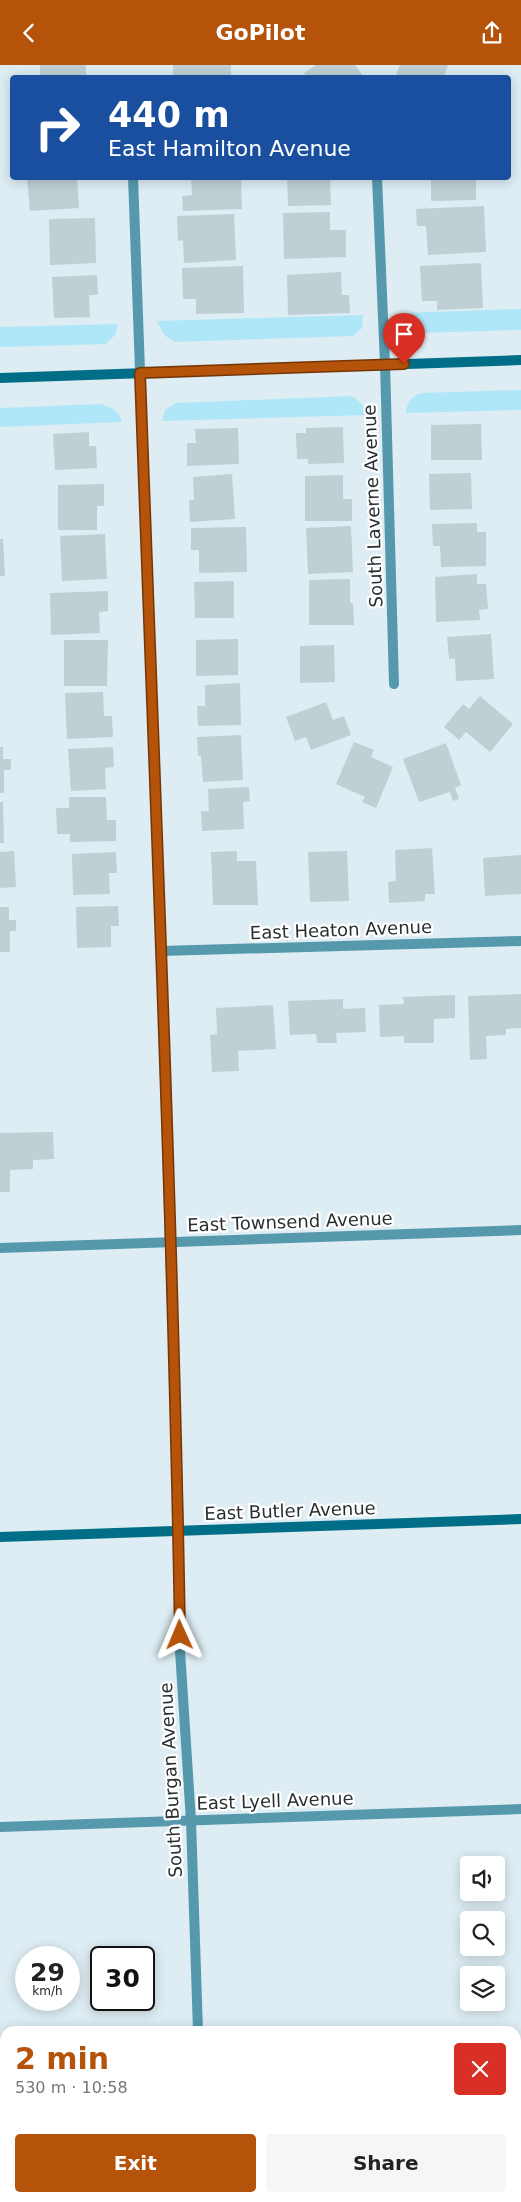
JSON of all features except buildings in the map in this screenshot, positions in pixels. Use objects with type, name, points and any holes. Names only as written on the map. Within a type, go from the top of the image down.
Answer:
[{"type":"street","name":"South Burgan Avenue","points":[[133,180],[161,951],[179,1531],[180,1635],[190,1821],[198,2026]]},
{"type":"street","name":"South Laverne Avenue","points":[[377,180],[385,364],[394,684]]},
{"type":"street","points":[[0,378],[521,360]]},
{"type":"street","name":"East Heaton Avenue","points":[[161,951],[521,941]]},
{"type":"street","name":"East Townsend Avenue","points":[[0,1248],[521,1230]]},
{"type":"street","name":"East Butler Avenue","points":[[0,1537],[521,1519]]},
{"type":"street","name":"East Lyell Avenue","points":[[0,1827],[521,1809]]},
{"type":"shaded area","points":[[521,309],[521,330],[415,333],[404,327],[402,313]]},
{"type":"shaded area","points":[[363,315],[362,328],[353,336],[175,342],[164,335],[157,321]]},
{"type":"shaded area","points":[[118,324],[115,335],[106,344],[0,347],[0,327]]},
{"type":"shaded area","points":[[521,390],[521,410],[406,413],[410,400],[421,393]]},
{"type":"shaded area","points":[[351,396],[361,404],[367,415],[162,421],[165,410],[176,403]]},
{"type":"shaded area","points":[[102,404],[115,410],[122,422],[0,427],[0,408]]},
{"type":"route","points":[[180,1635],[179,1531],[162,989],[140,373],[404,364]]}]
